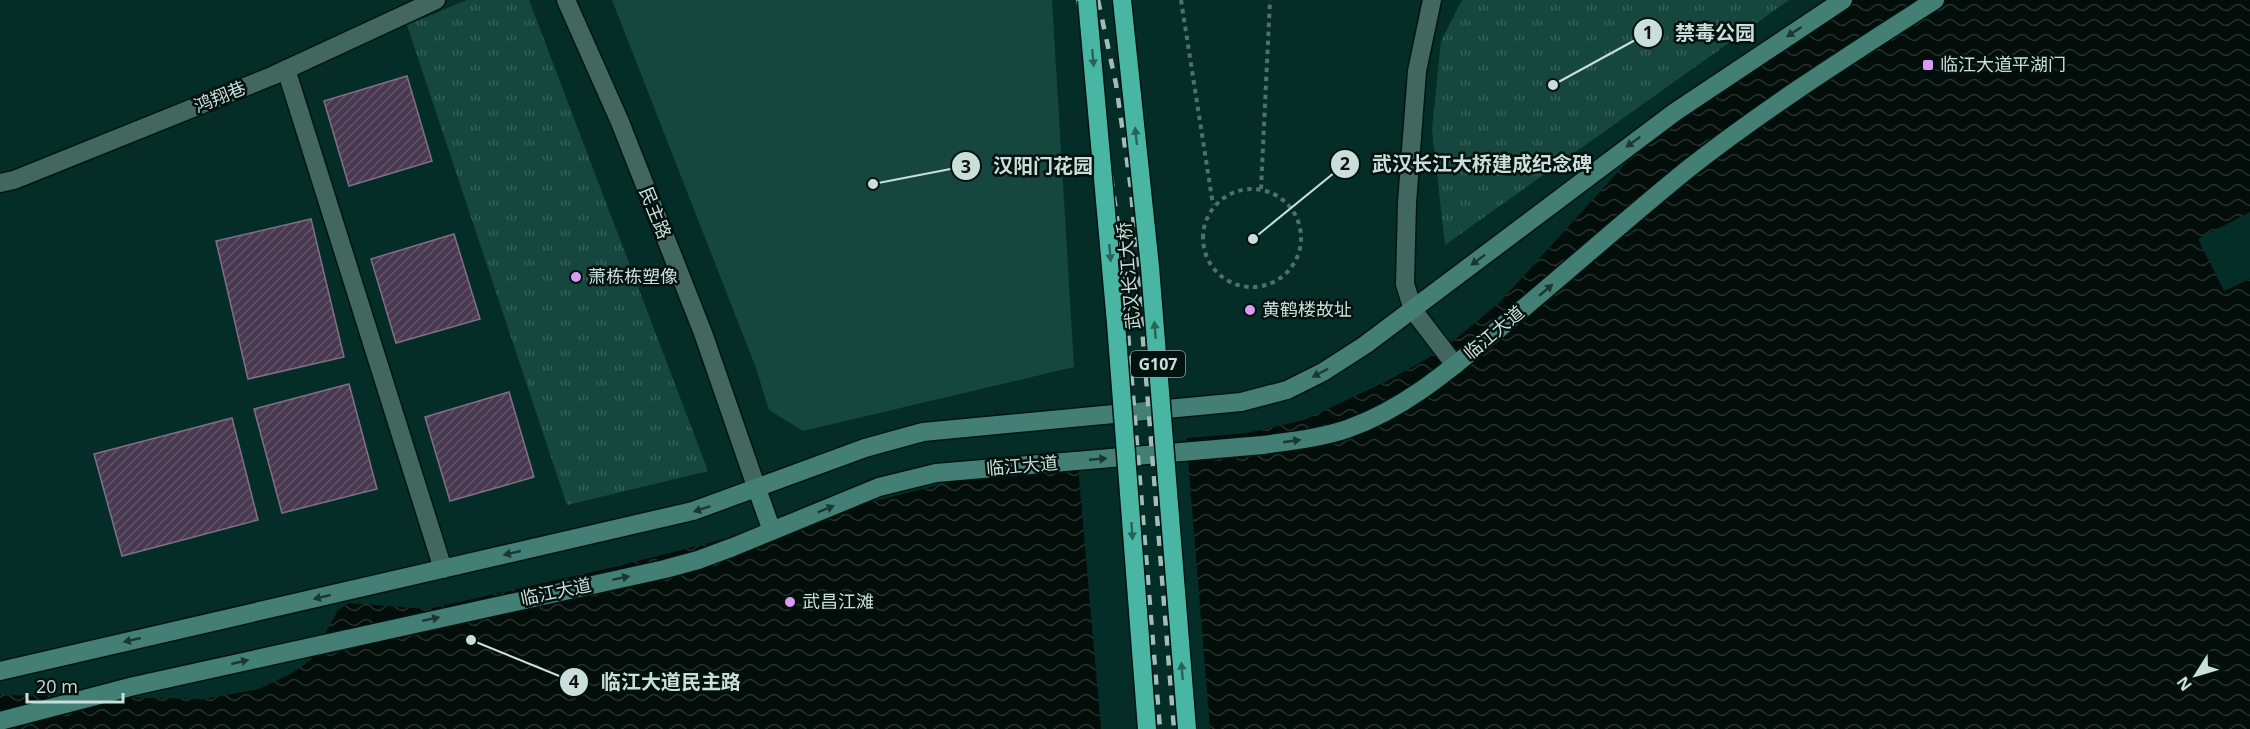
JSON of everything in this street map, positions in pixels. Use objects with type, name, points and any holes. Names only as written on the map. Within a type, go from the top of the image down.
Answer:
[{"type":"highway","name":"武汉长江大桥","points":[[1087,0],[1116,323],[1147,729]]},
{"type":"highway","name":"武汉长江大桥","points":[[1122,0],[1150,267],[1187,729]]},
{"type":"main road","points":[[0,671],[693,512],[865,448],[923,432],[1241,402],[1287,390],[1323,372],[1365,345],[1675,112],[1843,0]]},
{"type":"main road","name":"临江大道","points":[[0,721],[146,683],[665,569],[698,560],[879,487],[936,473],[1263,445],[1347,429],[1384,413],[1422,391],[1687,170],[1752,120],[1935,0]]},
{"type":"main road","name":"民主路","points":[[757,489],[772,531]]},
{"type":"street","name":"鸿翔巷","points":[[0,183],[14,180],[286,69],[436,0]]},
{"type":"street","name":"民主路","points":[[566,0],[620,122],[703,333],[757,489]]},
{"type":"street","points":[[1432,0],[1418,71],[1407,203],[1406,284],[1413,310],[1455,365]]},
{"type":"street","points":[[286,69],[443,569]]},
{"type":"path","points":[[1181,0],[1213,206]]},
{"type":"path","points":[[1262,189],[1270,0]]},
{"type":"path","points":[[1244,188],[1262,189],[1278,195],[1290,207],[1299,222],[1300,251],[1292,266],[1280,279],[1265,286],[1247,288],[1230,283],[1214,270],[1205,255],[1202,238],[1205,221],[1213,206],[1226,195],[1244,188]]},
{"type":"green space","points":[[467,0],[529,0],[708,471],[567,505],[407,25]]},
{"type":"green space","points":[[612,0],[1052,0],[1074,367],[803,431],[769,410],[756,368]]},
{"type":"green space","points":[[1462,0],[1789,0],[1445,245],[1432,129],[1441,41]]},
{"type":"water","points":[[1853,0],[2250,0],[2250,729],[0,729],[0,695],[204,699],[259,689],[292,673],[311,660],[338,610],[349,603],[428,609],[614,567],[962,479],[1178,439],[1247,433],[1304,420],[1385,382],[1441,351],[1499,303],[1656,130],[1784,33]]},
{"type":"pier","points":[[2250,212],[2250,279],[2224,291],[2198,239]]},
{"type":"pier","points":[[1186,435],[1210,729],[1101,729],[1077,455]]},
{"type":"building","points":[[407,76],[432,161],[349,186],[324,101]]},
{"type":"building","points":[[311,219],[344,357],[248,379],[216,241]]},
{"type":"building","points":[[454,234],[480,319],[396,343],[371,259]]},
{"type":"building","points":[[349,384],[377,489],[282,513],[254,409]]},
{"type":"building","points":[[509,392],[534,477],[450,501],[425,417]]},
{"type":"building","points":[[232,418],[258,520],[122,556],[94,454]]},
{"type":"railway","points":[[1078,0],[1099,92],[1121,246],[1160,729]]},
{"type":"railway","points":[[1098,0],[1116,84],[1131,189],[1174,729]]},
{"type":"place","name":"临江大道平湖门","points":[[1928,65]]},
{"type":"place","name":"禁毒公园","points":[[1553,85]]},
{"type":"place","name":"汉阳门花园","points":[[873,184]]},
{"type":"place","name":"武汉长江大桥建成纪念碑","points":[[1253,239]]},
{"type":"place","name":"萧栋栋塑像","points":[[576,277]]},
{"type":"place","name":"黄鹤楼故址","points":[[1250,310]]},
{"type":"place","name":"武昌江滩","points":[[790,602]]},
{"type":"place","name":"临江大道民主路","points":[[471,640]]}]
